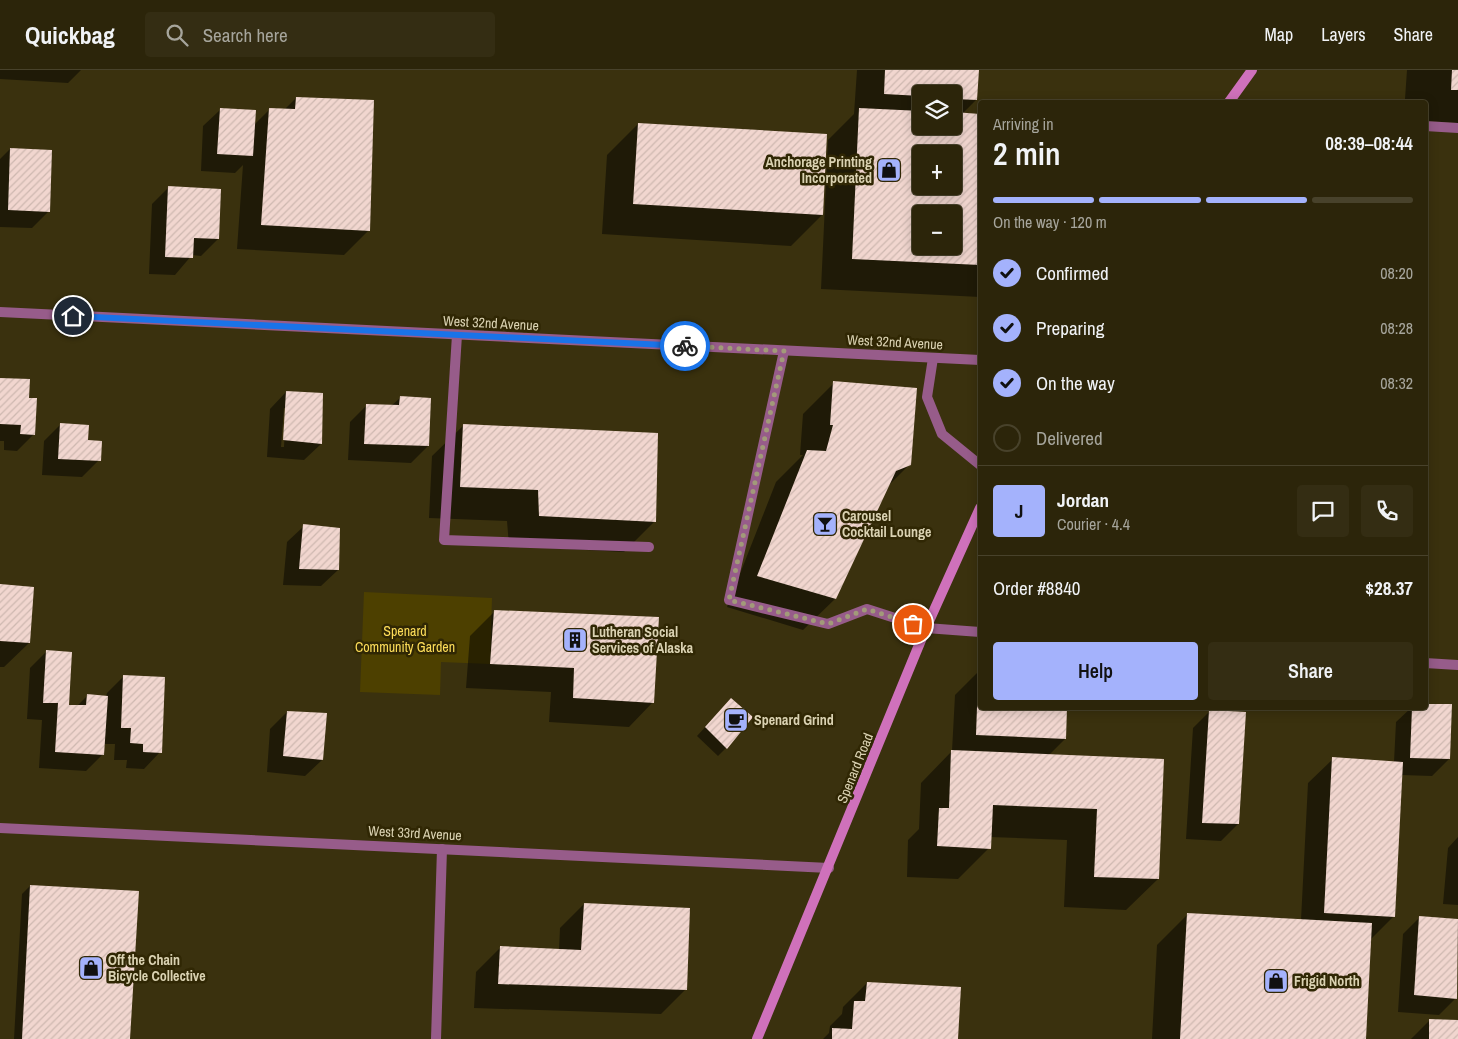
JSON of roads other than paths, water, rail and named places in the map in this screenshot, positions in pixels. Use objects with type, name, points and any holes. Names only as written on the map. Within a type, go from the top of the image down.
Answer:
[{"type":"main road","points":[[1230,100],[1252,70]]},
{"type":"main road","name":"Spenard Road","points":[[757,1039],[829,868],[926,628],[978,512]]},
{"type":"street","points":[[1428,126],[1458,128]]},
{"type":"street","name":"West 32nd Avenue","points":[[0,312],[978,360]]},
{"type":"street","points":[[457,335],[444,540],[649,548]]},
{"type":"street","points":[[784,351],[729,600],[828,624],[867,609],[926,628],[978,632]]},
{"type":"street","points":[[932,358],[927,396],[942,434],[978,463]]},
{"type":"street","points":[[1428,663],[1458,666]]},
{"type":"street","name":"West 33rd Avenue","points":[[0,828],[829,868]]},
{"type":"street","points":[[436,1039],[442,848]]},
{"type":"place","name":"Anchorage Printing Incorporated","points":[[889,170]]},
{"type":"place","name":"Carousel Cocktail Lounge","points":[[825,524]]},
{"type":"place","name":"Lutheran Social Services of Alaska","points":[[575,640]]},
{"type":"place","name":"Spenard Grind","points":[[736,720]]},
{"type":"place","name":"Off the Chain Bicycle Collective","points":[[91,968]]},
{"type":"place","name":"Frigid North","points":[[1276,981]]},
{"type":"park label","name":"Spenard Community Garden","points":[[405,640]]}]
